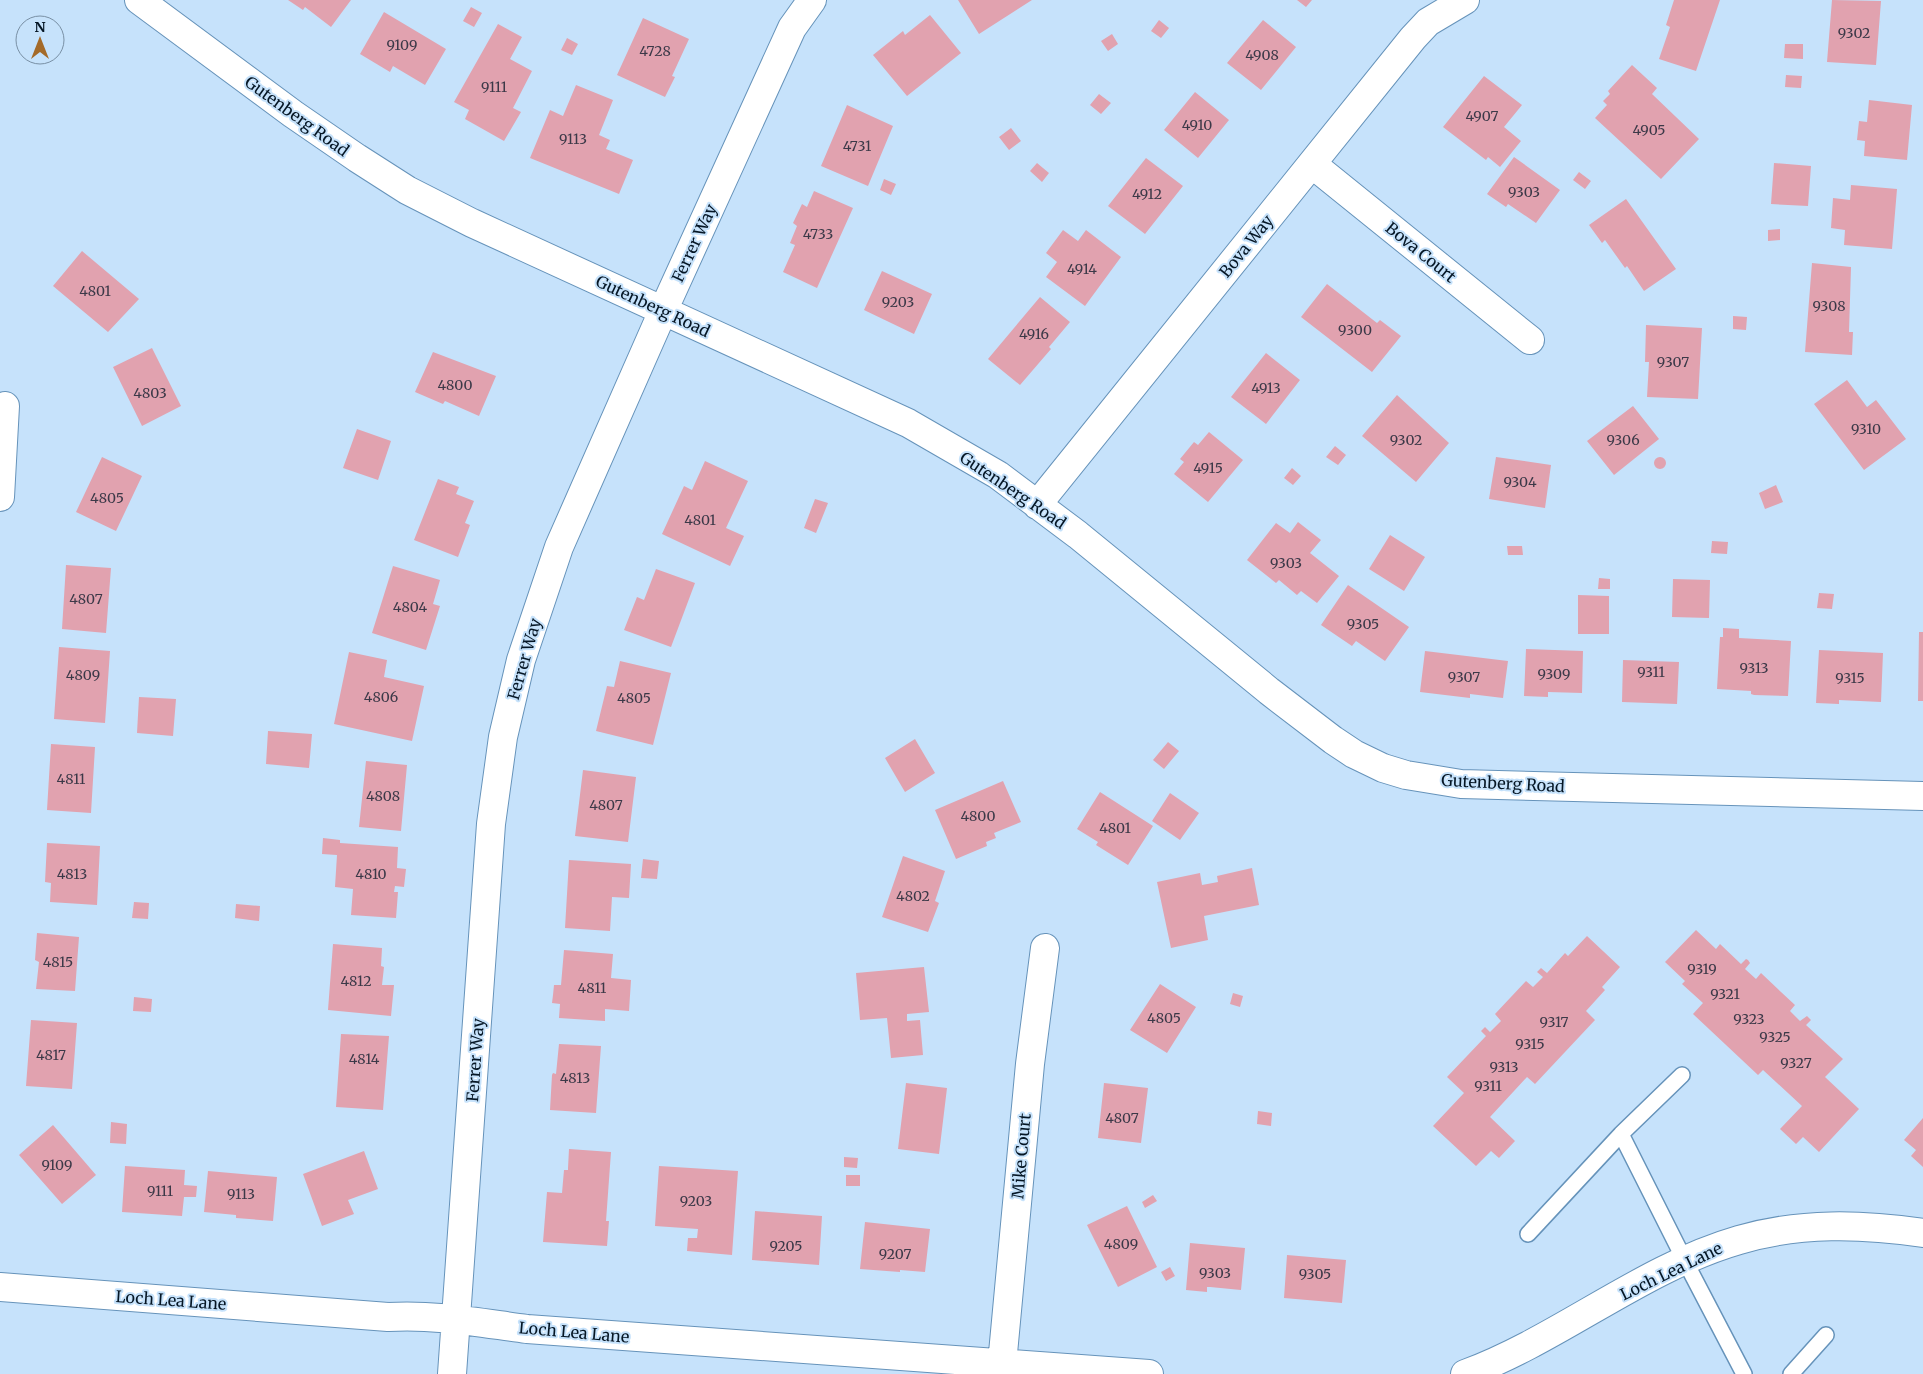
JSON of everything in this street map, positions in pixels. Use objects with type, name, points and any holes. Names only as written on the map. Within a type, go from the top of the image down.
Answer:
[{"type":"street","name":"Gutenberg Road","points":[[139,0],[293,114],[407,190],[472,223],[908,423],[998,475],[1078,535],[1269,691],[1354,754],[1406,775],[1461,784],[1923,796]]},
{"type":"street","name":"Ferrer Way","points":[[452,1374],[491,824],[503,737],[521,660],[559,547],[663,311],[792,28],[812,0]]},
{"type":"street","name":"Bova Way","points":[[1037,504],[1413,38],[1428,22],[1465,0]]},
{"type":"street","name":"Bova Court","points":[[1312,164],[1530,340]]},
{"type":"street","points":[[0,497],[5,406]]},
{"type":"street","name":"Mike Court","points":[[1002,1364],[1030,1064],[1045,948]]},
{"type":"street","name":"Loch Lea Lane","points":[[1465,1374],[1496,1362],[1685,1261],[1739,1240],[1766,1233],[1803,1228],[1843,1226],[1884,1228],[1923,1233]]},
{"type":"street","name":"Loch Lea Lane","points":[[0,1287],[388,1317],[412,1315],[527,1329],[1149,1374]]},
{"type":"lane","points":[[1528,1234],[1621,1134],[1682,1075]]},
{"type":"lane","points":[[1621,1134],[1744,1374]]},
{"type":"lane","points":[[1791,1374],[1826,1335]]},
{"type":"building","points":[[288,0],[351,0],[331,27],[305,7],[303,10]]},
{"type":"building","points":[[958,0],[1032,0],[979,34]]},
{"type":"building","points":[[1297,0],[1312,0],[1306,7]]},
{"type":"building","points":[[1674,0],[1720,0],[1696,71],[1659,59],[1670,27],[1666,25]]},
{"type":"building","points":[[1832,0],[1881,1],[1876,65],[1827,62]]},
{"type":"building","points":[[471,7],[482,13],[474,27],[463,21]]},
{"type":"building","points":[[384,12],[446,49],[425,85],[393,66],[390,72],[360,54]]},
{"type":"building","points":[[930,15],[961,53],[907,96],[873,55],[903,31],[905,35]]},
{"type":"building","points":[[643,18],[689,39],[672,76],[675,77],[665,97],[617,75]]},
{"type":"building","points":[[1159,20],[1169,28],[1161,38],[1151,31]]},
{"type":"building","points":[[1263,20],[1296,47],[1261,90],[1227,63]]},
{"type":"building","points":[[498,24],[522,37],[510,59],[532,71],[513,108],[521,112],[504,141],[465,119],[469,110],[454,102]]},
{"type":"building","points":[[1112,34],[1118,44],[1108,51],[1101,41]]},
{"type":"building","points":[[567,38],[578,44],[572,55],[561,50]]},
{"type":"building","points":[[1785,44],[1803,44],[1803,59],[1784,58]]},
{"type":"building","points":[[1632,65],[1657,88],[1652,94],[1699,139],[1661,179],[1595,118],[1607,105],[1603,101],[1610,94],[1608,91]]},
{"type":"building","points":[[1786,75],[1802,76],[1801,88],[1785,87]]},
{"type":"building","points":[[1484,76],[1522,105],[1504,127],[1521,141],[1500,167],[1488,157],[1486,160],[1443,127]]},
{"type":"building","points":[[576,85],[613,100],[599,135],[610,140],[606,149],[633,160],[619,194],[530,158],[550,110],[563,116]]},
{"type":"building","points":[[1195,92],[1229,120],[1198,158],[1164,130]]},
{"type":"building","points":[[1099,94],[1111,103],[1101,114],[1090,105]]},
{"type":"building","points":[[1869,100],[1912,105],[1907,160],[1864,156],[1865,141],[1857,140],[1859,121],[1867,122]]},
{"type":"building","points":[[847,105],[893,126],[868,186],[821,166]]},
{"type":"building","points":[[1011,128],[1021,141],[1009,150],[999,137]]},
{"type":"building","points":[[1514,157],[1560,190],[1536,223],[1508,204],[1506,207],[1487,194]]},
{"type":"building","points":[[1146,158],[1183,186],[1145,234],[1108,206]]},
{"type":"building","points":[[1037,163],[1049,173],[1042,182],[1030,171]]},
{"type":"building","points":[[1774,163],[1811,166],[1808,206],[1771,204]]},
{"type":"building","points":[[1579,172],[1591,181],[1585,189],[1573,180]]},
{"type":"building","points":[[884,179],[896,184],[891,195],[880,190]]},
{"type":"building","points":[[1851,185],[1897,189],[1892,249],[1844,245],[1845,230],[1831,228],[1833,198],[1850,200]]},
{"type":"building","points":[[814,191],[853,208],[817,288],[783,272],[795,245],[790,243],[797,226],[793,223],[802,204],[807,207]]},
{"type":"building","points":[[1626,199],[1676,269],[1644,291],[1627,266],[1625,268],[1605,240],[1602,243],[1589,225]]},
{"type":"building","points":[[1780,229],[1780,240],[1768,241],[1768,230]]},
{"type":"building","points":[[1063,230],[1078,241],[1086,230],[1121,257],[1085,306],[1046,277],[1057,262],[1046,253]]},
{"type":"building","points":[[82,251],[139,299],[108,332],[53,286]]},
{"type":"building","points":[[1812,263],[1851,267],[1849,332],[1853,332],[1852,355],[1805,352]]},
{"type":"building","points":[[882,271],[932,294],[914,334],[864,310]]},
{"type":"building","points":[[1327,284],[1377,323],[1380,320],[1401,336],[1372,372],[1301,317]]},
{"type":"building","points":[[1040,297],[1070,322],[1049,347],[1051,349],[1020,385],[988,359]]},
{"type":"building","points":[[1733,316],[1747,317],[1746,330],[1733,329]]},
{"type":"building","points":[[1646,325],[1702,328],[1698,399],[1647,397],[1649,362],[1645,362]]},
{"type":"building","points":[[152,348],[181,406],[142,426],[113,367]]},
{"type":"building","points":[[433,352],[496,376],[479,416],[445,401],[443,404],[415,392]]},
{"type":"building","points":[[1266,353],[1300,380],[1266,424],[1231,397]]},
{"type":"building","points":[[1847,380],[1867,407],[1876,400],[1906,439],[1864,470],[1814,404]]},
{"type":"building","points":[[1397,395],[1449,443],[1416,482],[1362,436]]},
{"type":"building","points":[[1633,406],[1659,439],[1614,475],[1587,441]]},
{"type":"building","points":[[357,429],[391,441],[378,480],[343,468]]},
{"type":"building","points":[[1209,432],[1243,460],[1208,502],[1174,474],[1184,462],[1180,459],[1194,442],[1198,445]]},
{"type":"building","points":[[1335,446],[1346,455],[1338,465],[1326,457]]},
{"type":"building","points":[[102,457],[142,476],[116,531],[76,512]]},
{"type":"building","points":[[1496,457],[1551,465],[1545,508],[1489,499]]},
{"type":"building","points":[[1658,457],[1662,457],[1666,463],[1662,469],[1658,469],[1654,465],[1654,461]]},
{"type":"building","points":[[705,461],[748,481],[726,528],[744,536],[730,566],[662,534],[684,486],[692,490]]},
{"type":"building","points":[[1292,468],[1301,476],[1293,485],[1284,478]]},
{"type":"building","points":[[438,479],[459,487],[456,494],[474,501],[465,523],[470,525],[458,557],[414,540]]},
{"type":"building","points":[[1776,485],[1783,502],[1765,509],[1759,493]]},
{"type":"building","points":[[815,499],[828,503],[816,533],[804,528]]},
{"type":"building","points":[[1298,522],[1321,540],[1310,553],[1339,576],[1317,603],[1301,591],[1297,595],[1279,580],[1276,583],[1247,560],[1276,523],[1290,533]]},
{"type":"building","points":[[1390,535],[1425,557],[1404,591],[1369,569]]},
{"type":"building","points":[[1712,541],[1728,542],[1727,554],[1711,553]]},
{"type":"building","points":[[1507,546],[1522,546],[1523,555],[1508,555]]},
{"type":"building","points":[[66,565],[111,568],[106,633],[62,629]]},
{"type":"building","points":[[393,566],[440,580],[433,604],[440,606],[426,650],[372,633]]},
{"type":"building","points":[[656,569],[695,583],[671,647],[624,630],[637,597],[644,600]]},
{"type":"building","points":[[1599,578],[1610,579],[1610,589],[1598,589]]},
{"type":"building","points":[[1673,579],[1710,580],[1709,618],[1672,617]]},
{"type":"building","points":[[1348,585],[1409,627],[1385,661],[1356,641],[1352,646],[1321,625]]},
{"type":"building","points":[[1819,593],[1834,594],[1832,609],[1817,608]]},
{"type":"building","points":[[1578,595],[1609,596],[1609,634],[1578,634]]},
{"type":"building","points":[[1723,628],[1739,629],[1739,638],[1791,641],[1788,696],[1754,695],[1751,694],[1751,691],[1717,689],[1720,637],[1723,637]]},
{"type":"building","points":[[1919,632],[1923,632],[1923,701],[1918,701]]},
{"type":"building","points":[[59,647],[110,651],[105,723],[54,719]]},
{"type":"building","points":[[1526,649],[1583,651],[1582,693],[1548,692],[1548,697],[1524,696]]},
{"type":"building","points":[[1819,650],[1883,653],[1881,702],[1839,700],[1839,704],[1816,703]]},
{"type":"building","points":[[1425,651],[1508,661],[1503,698],[1470,694],[1470,698],[1420,692]]},
{"type":"building","points":[[349,652],[387,660],[384,677],[424,686],[412,741],[334,724]]},
{"type":"building","points":[[1623,660],[1679,662],[1677,704],[1622,702]]},
{"type":"building","points":[[620,661],[671,673],[653,745],[596,731],[607,686],[614,687]]},
{"type":"building","points":[[139,697],[176,699],[173,736],[137,733]]},
{"type":"building","points":[[268,731],[312,734],[309,768],[266,764]]},
{"type":"building","points":[[915,739],[935,773],[905,792],[885,758]]},
{"type":"building","points":[[1168,742],[1179,751],[1164,769],[1153,760]]},
{"type":"building","points":[[51,744],[95,747],[91,813],[47,810]]},
{"type":"building","points":[[366,761],[407,765],[401,831],[359,827]]},
{"type":"building","points":[[583,770],[636,777],[628,842],[575,836]]},
{"type":"building","points":[[1003,781],[1021,822],[994,833],[996,838],[986,842],[987,846],[956,859],[935,810]]},
{"type":"building","points":[[1100,792],[1153,826],[1128,865],[1096,845],[1098,842],[1077,829]]},
{"type":"building","points":[[1170,793],[1199,813],[1180,840],[1152,821]]},
{"type":"building","points":[[323,838],[340,840],[340,843],[398,847],[397,868],[406,869],[404,887],[395,886],[394,892],[398,892],[396,918],[351,915],[353,889],[335,887],[337,855],[322,854]]},
{"type":"building","points":[[47,843],[100,846],[97,905],[50,902],[51,883],[45,882]]},
{"type":"building","points":[[903,856],[945,871],[935,901],[939,903],[928,932],[882,917]]},
{"type":"building","points":[[643,859],[659,861],[657,879],[641,878]]},
{"type":"building","points":[[569,860],[631,864],[629,898],[612,897],[610,931],[565,928]]},
{"type":"building","points":[[1252,868],[1259,905],[1204,916],[1208,940],[1171,948],[1157,882],[1200,873],[1202,885],[1218,882],[1217,876]]},
{"type":"building","points":[[134,902],[149,903],[148,919],[132,918]]},
{"type":"building","points":[[236,904],[260,906],[259,921],[235,918]]},
{"type":"building","points":[[1696,930],[1716,949],[1720,944],[1741,964],[1746,959],[1748,960],[1750,963],[1745,969],[1756,979],[1761,973],[1795,1005],[1790,1011],[1800,1021],[1807,1016],[1811,1020],[1806,1025],[1843,1059],[1825,1077],[1859,1109],[1819,1152],[1803,1137],[1796,1144],[1780,1129],[1802,1106],[1763,1070],[1758,1075],[1693,1014],[1703,1003],[1682,984],[1685,981],[1665,962]]},
{"type":"building","points":[[37,933],[79,937],[75,991],[36,989],[39,962],[35,960]]},
{"type":"building","points":[[1587,936],[1620,967],[1602,987],[1605,990],[1586,1011],[1595,1020],[1535,1084],[1527,1077],[1490,1117],[1515,1141],[1499,1158],[1491,1151],[1476,1166],[1433,1126],[1464,1093],[1447,1077],[1486,1036],[1481,1031],[1485,1027],[1490,1032],[1501,1021],[1495,1014],[1526,981],[1533,987],[1543,977],[1537,972],[1541,968],[1547,973],[1565,953],[1568,956]]},
{"type":"building","points":[[333,944],[382,948],[381,966],[384,967],[382,985],[394,985],[391,1016],[328,1010]]},
{"type":"building","points":[[564,950],[613,954],[611,978],[631,980],[629,1011],[605,1009],[605,1021],[559,1018],[560,1004],[552,1003],[554,985],[561,985]]},
{"type":"building","points":[[924,967],[929,1012],[907,1014],[907,1021],[920,1020],[923,1055],[891,1058],[887,1018],[860,1020],[856,973]]},
{"type":"building","points":[[1160,984],[1196,1007],[1167,1053],[1130,1030]]},
{"type":"building","points":[[1233,993],[1243,996],[1240,1007],[1230,1004]]},
{"type":"building","points":[[134,997],[152,999],[151,1012],[133,1011]]},
{"type":"building","points":[[31,1020],[77,1023],[72,1089],[26,1086]]},
{"type":"building","points":[[341,1034],[389,1036],[383,1110],[336,1107]]},
{"type":"building","points":[[559,1044],[601,1046],[596,1113],[550,1110],[552,1075],[553,1073],[556,1074]]},
{"type":"building","points":[[906,1083],[947,1088],[939,1154],[898,1149]]},
{"type":"building","points":[[1104,1083],[1148,1088],[1141,1143],[1098,1138]]},
{"type":"building","points":[[1258,1111],[1272,1113],[1271,1126],[1257,1124]]},
{"type":"building","points":[[1923,1118],[1923,1167],[1911,1156],[1916,1150],[1904,1140]]},
{"type":"building","points":[[111,1122],[127,1124],[126,1144],[110,1143]]},
{"type":"building","points":[[53,1125],[96,1175],[62,1204],[19,1155]]},
{"type":"building","points":[[569,1149],[611,1152],[606,1221],[609,1221],[607,1246],[543,1242],[547,1192],[562,1193],[564,1170],[568,1170]]},
{"type":"building","points":[[364,1151],[378,1189],[348,1200],[354,1214],[322,1226],[303,1174]]},
{"type":"building","points":[[844,1157],[858,1158],[857,1168],[844,1167]]},
{"type":"building","points":[[125,1166],[185,1170],[184,1185],[197,1186],[196,1197],[184,1197],[182,1216],[122,1212]]},
{"type":"building","points":[[659,1166],[738,1171],[732,1255],[687,1251],[688,1238],[697,1238],[698,1229],[655,1226]]},
{"type":"building","points":[[208,1171],[277,1177],[273,1221],[236,1218],[236,1215],[204,1212]]},
{"type":"building","points":[[846,1175],[860,1175],[860,1186],[846,1186]]},
{"type":"building","points":[[1153,1195],[1157,1201],[1145,1208],[1142,1202]]},
{"type":"building","points":[[1127,1206],[1157,1267],[1118,1287],[1087,1225]]},
{"type":"building","points":[[755,1211],[822,1216],[819,1265],[752,1260]]},
{"type":"building","points":[[865,1222],[930,1229],[925,1272],[860,1269]]},
{"type":"building","points":[[1190,1243],[1245,1248],[1241,1290],[1207,1287],[1207,1292],[1186,1290]]},
{"type":"building","points":[[1287,1255],[1346,1260],[1342,1303],[1284,1298]]},
{"type":"building","points":[[1170,1267],[1175,1276],[1166,1281],[1161,1272]]}]
